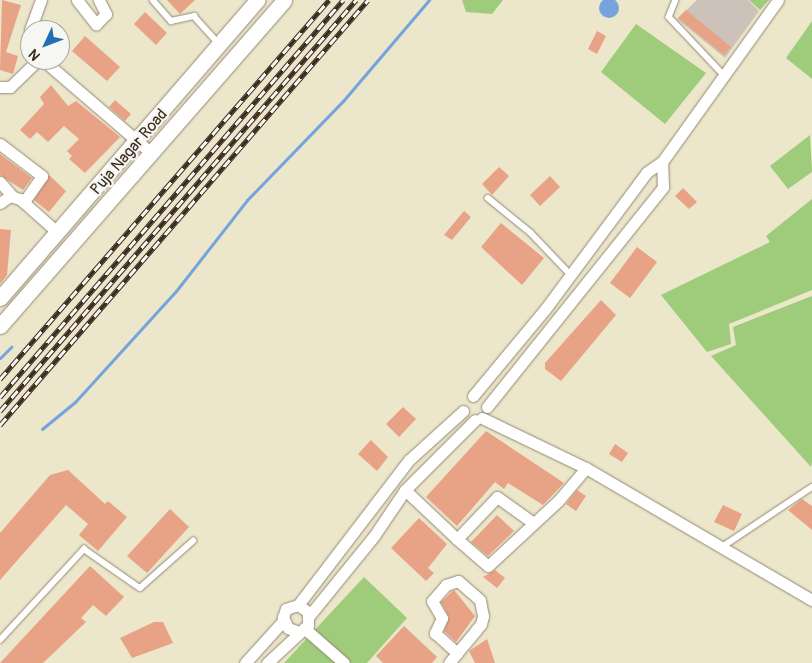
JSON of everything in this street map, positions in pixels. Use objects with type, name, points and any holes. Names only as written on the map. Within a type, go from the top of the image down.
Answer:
[{"type":"street","points":[[34,20],[41,0]]},
{"type":"street","points":[[77,0],[96,24],[106,14],[99,0]]},
{"type":"street","name":"Puja Nagar Road","points":[[0,298],[257,0]]},
{"type":"street","name":"Puja Nagar Road","points":[[0,326],[284,0]]},
{"type":"street","points":[[245,663],[283,621],[286,609],[298,605],[409,460],[463,411],[473,396],[546,308],[647,172],[662,162],[722,73],[778,0]]},
{"type":"street","points":[[0,87],[12,85],[28,70]]},
{"type":"street","points":[[55,70],[151,153]]},
{"type":"street","points":[[0,144],[42,176],[24,202]]},
{"type":"street","points":[[267,663],[300,630],[309,616],[374,536],[405,490],[481,415],[560,320],[663,187],[662,162]]},
{"type":"street","points":[[0,182],[13,197],[24,202],[58,232]]},
{"type":"street","points":[[0,203],[13,197]]},
{"type":"street","points":[[624,202],[640,217]]},
{"type":"street","points":[[546,308],[560,320]]},
{"type":"street","points":[[473,396],[484,400],[481,415]]},
{"type":"street","points":[[463,411],[481,415],[586,468],[812,600]]},
{"type":"street","points":[[405,490],[456,539],[488,566],[532,522],[558,501],[586,468]]},
{"type":"street","points":[[456,539],[497,498],[532,522]]},
{"type":"street","points":[[361,525],[374,536]]},
{"type":"street","points":[[449,663],[457,653],[483,616],[480,600],[458,581],[446,584],[432,601],[442,618],[435,633],[457,653]]},
{"type":"street","points":[[298,605],[309,616]]},
{"type":"street","points":[[283,621],[300,630],[344,663]]},
{"type":"lane","points":[[153,0],[171,21],[194,16],[219,44]]},
{"type":"lane","points":[[676,0],[669,17],[722,73]]},
{"type":"lane","points":[[488,198],[531,232],[571,275]]},
{"type":"lane","points":[[722,548],[812,486]]},
{"type":"lane","points":[[0,640],[84,549],[140,588],[194,541]]},
{"type":"shaded area","points":[[697,0],[748,0],[759,11],[725,58],[677,19]]},
{"type":"green space","points":[[462,0],[503,0],[492,14],[466,12]]},
{"type":"green space","points":[[749,0],[769,0],[760,10]]},
{"type":"green space","points":[[812,21],[812,79],[786,58]]},
{"type":"green space","points":[[636,24],[706,73],[665,124],[601,72]]},
{"type":"green space","points":[[810,135],[812,172],[788,189],[770,166]]},
{"type":"green space","points":[[812,199],[812,290],[729,324],[731,344],[707,352],[661,295],[770,242],[766,236]]},
{"type":"green space","points":[[812,296],[811,467],[711,356],[736,345],[733,327]]},
{"type":"green space","points":[[364,577],[407,618],[367,663],[284,663]]},
{"type":"water","points":[[605,-2],[613,-2],[619,4],[619,12],[613,18],[605,18],[599,12],[599,4]]},
{"type":"building","points":[[2,0],[21,5],[6,52],[18,56],[13,74],[0,70]]},
{"type":"building","points":[[167,0],[195,0],[180,14]]},
{"type":"building","points":[[686,10],[731,47],[724,55],[678,18]]},
{"type":"building","points":[[145,12],[167,33],[156,45],[134,24]]},
{"type":"building","points":[[597,31],[606,36],[597,54],[588,49]]},
{"type":"building","points":[[85,36],[120,67],[107,81],[72,51]]},
{"type":"building","points":[[51,85],[68,106],[76,101],[120,137],[85,173],[69,159],[72,156],[67,151],[79,139],[64,126],[48,142],[37,132],[30,139],[20,130],[44,104],[40,97]]},
{"type":"building","points":[[115,100],[131,114],[125,121],[109,107]]},
{"type":"building","points":[[0,154],[32,178],[23,190],[0,175]]},
{"type":"building","points":[[499,167],[509,176],[492,195],[482,184]]},
{"type":"building","points":[[49,175],[66,191],[49,212],[34,200]]},
{"type":"building","points":[[550,176],[560,187],[540,206],[530,195]]},
{"type":"building","points":[[683,188],[697,202],[689,209],[675,196]]},
{"type":"building","points":[[464,211],[471,217],[452,240],[444,235]]},
{"type":"building","points":[[501,223],[544,258],[522,285],[481,247]]},
{"type":"building","points":[[0,229],[11,230],[7,275],[0,284]]},
{"type":"building","points":[[637,247],[657,262],[630,298],[610,283]]},
{"type":"building","points":[[601,300],[616,315],[561,381],[545,369],[545,363]]},
{"type":"building","points":[[403,407],[416,419],[399,437],[386,424]]},
{"type":"building","points":[[486,431],[564,483],[543,505],[508,483],[504,489],[495,482],[457,526],[426,497]]},
{"type":"building","points":[[371,440],[388,457],[377,471],[358,454]]},
{"type":"building","points":[[615,444],[628,453],[622,462],[609,454]]},
{"type":"building","points":[[68,470],[105,504],[108,501],[127,517],[98,551],[79,535],[88,524],[66,505],[0,580],[0,533],[50,475]]},
{"type":"building","points":[[577,490],[586,496],[576,511],[566,504]]},
{"type":"building","points":[[802,499],[812,506],[812,530],[788,510]]},
{"type":"building","points":[[723,505],[742,514],[734,531],[714,522]]},
{"type":"building","points":[[170,509],[189,527],[147,573],[127,556]]},
{"type":"building","points":[[497,515],[514,531],[488,556],[471,542]]},
{"type":"building","points":[[419,518],[447,544],[428,568],[434,573],[426,581],[391,548]]},
{"type":"building","points":[[90,566],[124,597],[106,616],[93,605],[81,618],[86,622],[43,663],[0,663]]},
{"type":"building","points":[[495,570],[505,578],[497,588],[483,577]]},
{"type":"building","points":[[454,590],[475,616],[456,642],[444,631],[449,617],[441,602]]},
{"type":"building","points":[[154,622],[163,622],[173,643],[132,658],[120,638]]},
{"type":"building","points":[[404,626],[437,657],[432,663],[383,663],[376,656]]},
{"type":"building","points":[[487,639],[495,663],[475,663],[469,651]]},
{"type":"waterway","points":[[42,429],[75,402],[176,291],[247,200],[343,101],[429,0]]},
{"type":"waterway","points":[[0,358],[11,347]]},
{"type":"railway","points":[[0,379],[329,0]]},
{"type":"railway","points":[[0,397],[343,0]]},
{"type":"railway","points":[[0,411],[356,0]]},
{"type":"railway","points":[[0,425],[368,0]]}]
